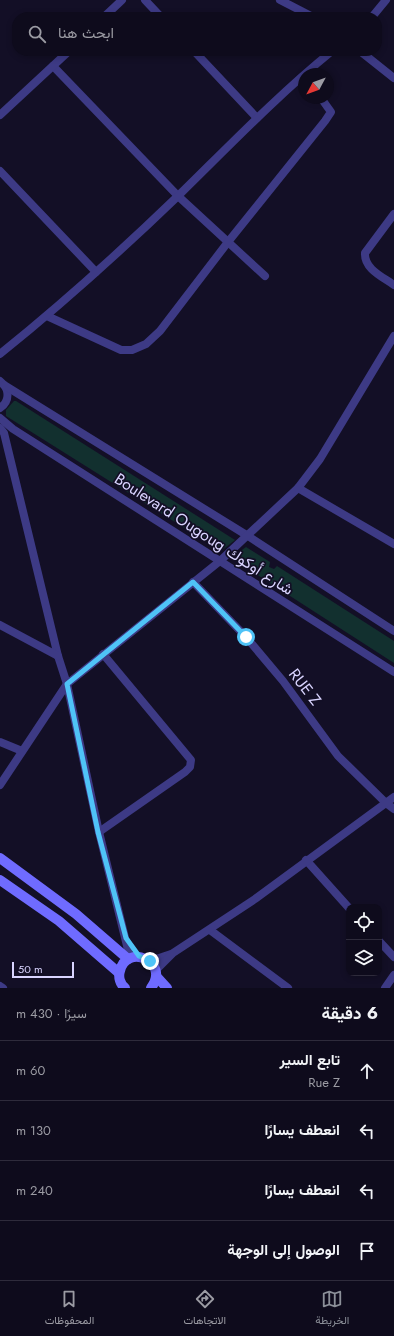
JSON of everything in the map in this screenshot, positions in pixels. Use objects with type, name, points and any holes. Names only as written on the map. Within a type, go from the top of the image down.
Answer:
[{"type":"main road","points":[[0,858],[57,899],[118,949],[132,958],[150,961],[156,974],[167,988]]},
{"type":"main road","points":[[0,880],[65,926],[119,973],[123,987]]},
{"type":"main road","points":[[119,973],[121,967],[132,958]]},
{"type":"main road","points":[[152,988],[156,974]]},
{"type":"street","points":[[109,12],[122,0]]},
{"type":"street","points":[[145,0],[156,12]]},
{"type":"street","points":[[280,0],[303,12]]},
{"type":"street","points":[[376,12],[386,0]]},
{"type":"street","points":[[0,115],[64,56]]},
{"type":"street","points":[[199,56],[257,118]]},
{"type":"street","points":[[314,68],[327,56]]},
{"type":"street","points":[[366,56],[394,78]]},
{"type":"street","points":[[53,66],[178,196],[265,276]]},
{"type":"street","points":[[0,354],[47,316],[96,272],[178,196],[257,118],[298,82]]},
{"type":"street","points":[[47,316],[121,350],[132,350],[146,344],[160,331],[228,242],[329,116],[331,112],[330,107],[327,104]]},
{"type":"street","points":[[0,171],[96,272]]},
{"type":"street","points":[[394,214],[365,253],[365,258],[370,267],[394,285]]},
{"type":"street","points":[[0,785],[67,684],[220,561],[298,488],[320,460],[394,336]]},
{"type":"street","points":[[0,408],[4,405],[8,397],[2,383]]},
{"type":"street","name":"Boulevard Ougoug شارع أوكوك","points":[[2,383],[248,536],[394,631]]},
{"type":"street","name":"Boulevard Ougoug شارع أوكوك","points":[[0,418],[13,429],[394,672]]},
{"type":"street","points":[[0,428],[4,433],[58,656],[67,684],[98,832],[132,958]]},
{"type":"street","points":[[298,488],[394,544]]},
{"type":"street","name":"RUE Z","points":[[193,582],[246,637],[283,681],[338,756],[386,803],[394,808]]},
{"type":"street","points":[[0,625],[58,656]]},
{"type":"street","points":[[98,832],[185,772],[192,763],[192,760],[103,654]]},
{"type":"street","points":[[0,742],[22,751]]},
{"type":"street","points":[[150,961],[173,953],[210,930],[255,899],[306,860],[394,797]]},
{"type":"street","points":[[306,860],[346,905]]},
{"type":"street","points":[[210,930],[288,988]]},
{"type":"street","points":[[382,944],[394,957]]},
{"type":"street","points":[[156,974],[173,953]]},
{"type":"street","points":[[385,988],[394,975]]},
{"type":"green space","points":[[14,401],[235,540],[221,551],[6,416],[6,410]]},
{"type":"green space","points":[[246,547],[270,562],[269,567],[274,569],[277,566],[394,641],[394,663],[231,558]]},
{"type":"route","points":[[150,961],[139,956],[126,938],[98,832],[67,684],[193,582],[246,637]]}]
